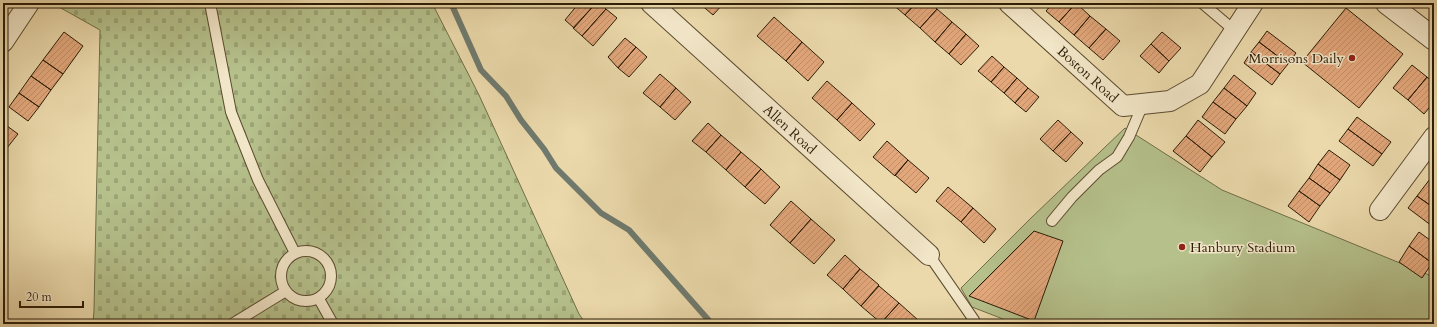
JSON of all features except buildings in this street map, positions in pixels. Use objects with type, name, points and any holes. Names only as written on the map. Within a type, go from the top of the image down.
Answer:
[{"type":"street","points":[[3,42],[29,3]]},
{"type":"street","name":"Allen Road","points":[[652,3],[929,255]]},
{"type":"street","name":"Boston Road","points":[[1009,3],[1123,106],[1170,101],[1200,84],[1253,3]]},
{"type":"street","points":[[1387,3],[1434,39]]},
{"type":"street","points":[[1380,210],[1434,137]]},
{"type":"lane","points":[[210,3],[231,112],[258,180],[295,253]]},
{"type":"lane","points":[[1202,3],[1235,31]]},
{"type":"lane","points":[[1052,221],[1072,197],[1094,175],[1117,157],[1129,137],[1143,104]]},
{"type":"lane","points":[[307,250],[316,252],[323,256],[331,270],[332,279],[330,287],[325,294],[311,301],[302,301],[295,299],[286,291],[281,278],[285,262],[295,253],[307,250]]},
{"type":"lane","points":[[929,255],[974,320]]},
{"type":"lane","points":[[232,324],[286,291]]},
{"type":"lane","points":[[319,298],[333,324]]},
{"type":"green space","points":[[52,3],[432,3],[479,95],[579,314],[586,324],[93,324],[100,30]]},
{"type":"green space","name":"Hanbury Stadium","points":[[1125,128],[1222,190],[1434,277],[1434,324],[1016,324],[972,307],[961,288],[1031,218]]},
{"type":"waterway","points":[[451,3],[481,70],[506,96],[521,120],[544,149],[556,168],[601,213],[629,230],[712,324]]},
{"type":"place","name":"Morrisons Daily","points":[[1352,58]]},
{"type":"place","name":"Hanbury Stadium","points":[[1182,247]]}]
